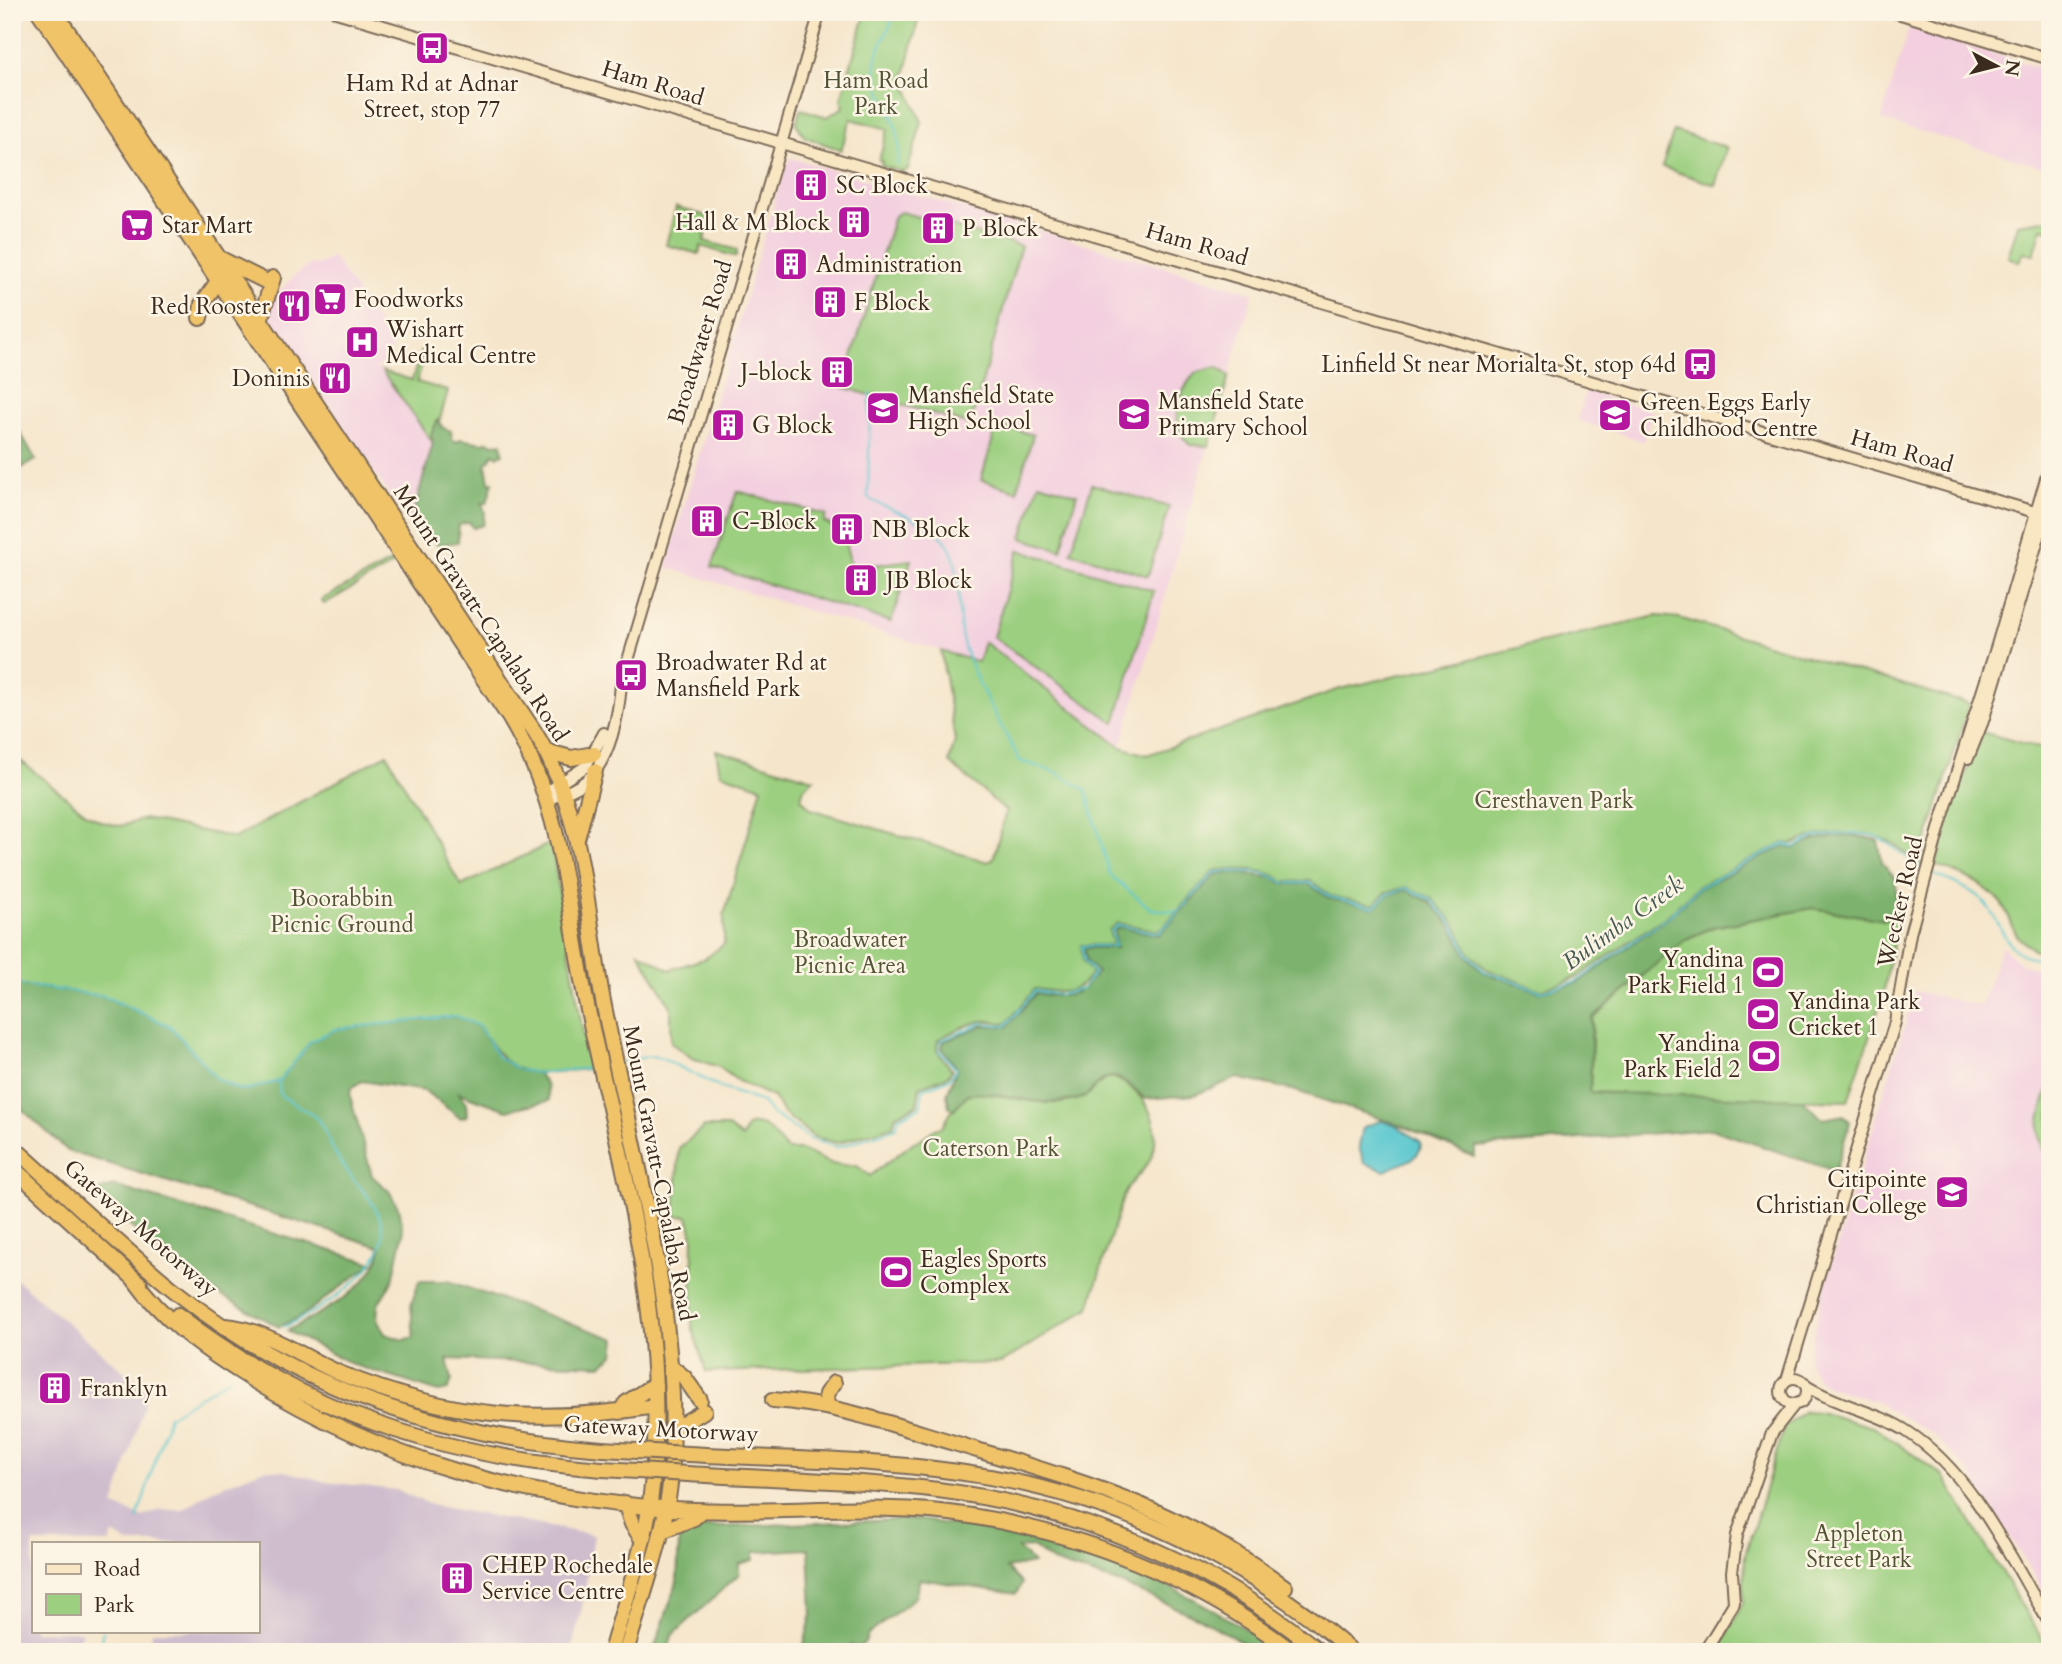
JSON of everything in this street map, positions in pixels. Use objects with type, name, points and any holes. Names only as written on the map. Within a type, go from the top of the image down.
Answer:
[{"type":"highway","name":"Mount Gravatt-Capalaba Road","points":[[39,12],[147,170],[509,717],[547,795],[563,860],[595,1042],[644,1261],[655,1384],[650,1506],[611,1652]]},
{"type":"highway","name":"Mount Gravatt-Capalaba Road","points":[[55,12],[545,751],[562,789],[577,841],[611,1040],[651,1227],[670,1366],[672,1430],[667,1508],[626,1652]]},
{"type":"highway","points":[[217,258],[270,280],[260,321]]},
{"type":"highway","points":[[200,318],[202,304],[218,281]]},
{"type":"highway","points":[[545,751],[571,758],[594,754]]},
{"type":"highway","points":[[577,841],[595,771]]},
{"type":"highway","name":"Gateway Motorway","points":[[12,1146],[169,1286],[223,1326],[324,1382],[421,1419],[533,1444],[919,1467],[994,1477],[1060,1492],[1136,1518],[1216,1555],[1283,1597],[1353,1652]]},
{"type":"highway","name":"Gateway Motorway","points":[[12,1167],[134,1279],[185,1321],[238,1356],[303,1393],[364,1420],[428,1442],[496,1458],[567,1468],[905,1487],[971,1496],[1050,1513],[1137,1542],[1203,1573],[1260,1607],[1320,1652]]},
{"type":"highway","points":[[134,1279],[154,1307],[206,1348],[261,1385],[335,1426],[404,1454],[482,1480],[545,1494],[667,1508],[901,1509],[972,1516],[1040,1530],[1106,1550],[1168,1575],[1234,1611],[1293,1652]]},
{"type":"highway","points":[[223,1326],[248,1328],[351,1378],[451,1407],[532,1418],[620,1412],[655,1406]]},
{"type":"highway","points":[[670,1366],[684,1377],[702,1406],[672,1430]]},
{"type":"highway","points":[[827,1406],[827,1391],[834,1383]]},
{"type":"highway","points":[[620,1412],[626,1403],[655,1384]]},
{"type":"highway","points":[[773,1400],[827,1406],[1076,1479],[1149,1506],[1223,1545],[1280,1583],[1322,1615],[1332,1634]]},
{"type":"highway","points":[[625,1503],[632,1524],[642,1539]]},
{"type":"highway","points":[[662,1531],[694,1518],[703,1510]]},
{"type":"street","name":"Ham Road","points":[[336,12],[2041,514]]},
{"type":"street","name":"Broadwater Road","points":[[562,789],[594,754],[621,684],[820,12]]},
{"type":"street","points":[[1894,12],[2050,59]]},
{"type":"street","name":"Wecker Road","points":[[1704,1652],[1734,1603],[1732,1572],[1737,1535],[1777,1424],[1782,1387],[1797,1354],[1895,1022],[1916,909],[1941,822],[2041,514],[2050,465]]},
{"type":"street","name":"Wecker Road","points":[[2041,514],[2050,500]]},
{"type":"street","name":"Broadwater Road","points":[[547,795],[581,785],[595,771],[608,742],[620,699],[621,684]]},
{"type":"street","name":"Wecker Road","points":[[1777,1424],[1807,1395],[1797,1354]]},
{"type":"street","points":[[1787,1380],[1796,1378],[1824,1398],[1855,1407],[1908,1432],[1952,1471],[1994,1531],[2050,1624]]},
{"type":"street","points":[[1782,1396],[1787,1402],[1798,1403],[1824,1398]]},
{"type":"shaded area","points":[[1909,28],[2050,71],[2050,169],[1881,120]]},
{"type":"shaded area","name":"Mansfield State High School","points":[[791,158],[1253,293],[1121,747],[985,642],[978,662],[666,567],[784,169]]},
{"type":"shaded area","points":[[333,257],[393,345],[388,359],[375,369],[382,371],[433,443],[410,525],[268,315],[269,303],[296,274],[311,264],[318,265]]},
{"type":"shaded area","name":"Green Eggs Early Childhood Centre","points":[[1586,391],[1652,411],[1643,441],[1577,420]]},
{"type":"shaded area","name":"Citipointe Christian College","points":[[2002,946],[2020,964],[2050,971],[2050,1601],[1971,1474],[1933,1434],[1876,1402],[1827,1386],[1816,1377],[1808,1359],[1822,1295],[1915,991],[1980,1006]]},
{"type":"shaded area","points":[[12,1276],[148,1392],[114,1506],[143,1517],[160,1510],[183,1510],[214,1489],[264,1469],[285,1471],[327,1482],[397,1490],[431,1505],[594,1535],[582,1608],[571,1652],[151,1652],[152,1632],[259,1632],[259,1542],[126,1542],[113,1534],[110,1542],[32,1542],[32,1632],[82,1632],[80,1638],[65,1652],[12,1641]]},
{"type":"green space","name":"Ham Road Park","points":[[866,12],[920,12],[904,80],[922,122],[908,169],[903,172],[881,166],[882,161],[879,160],[888,129],[851,119],[841,150],[805,137],[796,123],[801,109],[827,117],[844,107],[841,99]]},
{"type":"green space","points":[[1674,131],[1727,148],[1715,185],[1662,167]]},
{"type":"green space","points":[[676,207],[710,217],[704,241],[737,250],[736,257],[701,246],[699,254],[666,245]]},
{"type":"green space","points":[[901,212],[1021,246],[970,425],[843,387],[894,216]]},
{"type":"green space","points":[[2050,219],[2050,230],[2042,228],[2034,255],[2023,252],[2019,262],[2008,257],[2018,224]]},
{"type":"green space","points":[[422,348],[426,350],[417,382],[448,391],[433,443],[382,371],[412,380]]},
{"type":"green space","points":[[1217,367],[1229,376],[1209,446],[1190,445],[1179,428],[1179,400],[1195,373]]},
{"type":"green space","points":[[12,418],[36,460],[12,473]]},
{"type":"green space","points":[[438,420],[443,428],[451,431],[452,439],[457,442],[460,439],[502,443],[503,454],[498,456],[494,453],[486,465],[489,482],[493,482],[487,503],[482,503],[485,512],[483,525],[473,528],[469,522],[459,525],[458,542],[438,545],[430,538],[420,539],[410,525],[433,443],[431,434]]},
{"type":"green space","points":[[997,425],[1033,435],[1017,491],[981,480]]},
{"type":"green space","points":[[1039,483],[1077,494],[1061,550],[1022,538]]},
{"type":"green space","points":[[1092,484],[1169,507],[1148,576],[1071,552]]},
{"type":"green space","points":[[737,491],[826,515],[824,522],[840,534],[848,551],[854,592],[868,591],[866,566],[911,560],[891,622],[712,567]]},
{"type":"green space","points":[[1019,550],[1154,591],[1115,723],[993,637]]},
{"type":"green space","points":[[392,561],[394,564],[324,604],[321,600]]},
{"type":"green space","name":"Cresthaven Park","points":[[1657,616],[1679,618],[1969,704],[1919,866],[1895,846],[1871,835],[1831,834],[1784,843],[1698,886],[1668,915],[1576,978],[1541,990],[1486,969],[1469,953],[1455,923],[1431,898],[1407,887],[1387,892],[1373,905],[1331,896],[1311,881],[1284,882],[1260,871],[1215,870],[1159,931],[1118,923],[1109,930],[1113,945],[1081,945],[1083,962],[1092,973],[1074,990],[1060,992],[1035,989],[1006,1024],[982,1021],[938,1040],[937,1051],[952,1070],[948,1076],[920,1087],[917,1105],[895,1116],[893,1126],[837,1143],[814,1137],[783,1113],[773,1097],[738,1081],[719,1067],[692,1058],[671,1043],[671,1007],[639,952],[670,970],[706,958],[724,944],[724,915],[762,787],[720,773],[716,750],[814,779],[804,788],[801,798],[811,809],[988,862],[993,859],[1006,811],[949,762],[955,741],[941,651],[978,662],[984,642],[1121,747],[1147,755],[1340,689]]},
{"type":"green space","points":[[1982,732],[2050,751],[2050,948],[2035,950],[2026,944],[2016,933],[2006,910],[1987,889],[1936,865],[1949,817]]},
{"type":"green space","name":"Boorabbin Picnic Ground","points":[[12,754],[87,814],[102,822],[120,826],[145,819],[235,838],[387,754],[461,886],[551,843],[589,1069],[536,1073],[524,1071],[502,1057],[479,1026],[396,1023],[336,1029],[311,1041],[279,1081],[246,1090],[235,1088],[216,1078],[170,1026],[104,996],[22,985],[12,979]]},
{"type":"green space","points":[[1852,835],[1878,840],[1882,862],[1896,880],[1897,922],[1813,908],[1713,927],[1686,939],[1592,1018],[1590,1092],[1801,1099],[1823,1119],[1844,1115],[1850,1122],[1835,1171],[1711,1129],[1476,1147],[1474,1157],[1403,1126],[1293,1090],[1237,1078],[1194,1095],[1145,1099],[1122,1080],[1108,1077],[1086,1096],[1076,1100],[1041,1102],[980,1093],[968,1094],[954,1109],[949,1107],[947,1094],[957,1068],[942,1049],[943,1042],[983,1025],[1007,1027],[1036,993],[1064,996],[1078,992],[1097,972],[1086,961],[1084,948],[1116,948],[1114,931],[1119,927],[1159,935],[1216,874],[1241,873],[1274,878],[1284,884],[1309,884],[1329,898],[1374,908],[1388,895],[1407,890],[1429,901],[1452,926],[1466,955],[1483,972],[1540,992],[1577,983],[1668,918],[1700,888],[1784,846],[1795,848],[1815,839]]},
{"type":"green space","points":[[1813,908],[1897,922],[1883,996],[1848,1101],[1590,1093],[1593,1018],[1686,939],[1713,927]]},
{"type":"green space","points":[[12,979],[22,985],[104,996],[170,1026],[216,1078],[235,1088],[246,1090],[279,1081],[311,1041],[336,1029],[456,1016],[479,1026],[498,1057],[519,1070],[538,1073],[547,1086],[549,1101],[507,1110],[459,1093],[466,1103],[467,1116],[460,1118],[425,1091],[362,1081],[351,1088],[350,1096],[372,1176],[389,1191],[400,1211],[403,1234],[393,1280],[378,1304],[377,1320],[385,1334],[404,1340],[414,1337],[411,1305],[419,1281],[448,1281],[616,1339],[614,1355],[601,1365],[447,1359],[452,1380],[448,1390],[439,1392],[354,1365],[287,1331],[330,1307],[357,1287],[368,1276],[381,1247],[68,1151],[12,1100]]},
{"type":"green space","name":"Eagles Sports Complex","points":[[1112,1077],[1134,1091],[1149,1110],[1155,1134],[1154,1147],[1147,1165],[1124,1195],[1089,1308],[1001,1363],[706,1372],[692,1326],[693,1236],[688,1216],[675,1216],[679,1148],[704,1127],[728,1127],[742,1138],[747,1126],[760,1125],[770,1130],[787,1150],[801,1150],[832,1164],[857,1166],[870,1176],[914,1142],[942,1127],[957,1104],[969,1094],[1061,1103],[1082,1098]]},
{"type":"green space","points":[[2050,1084],[2050,1159],[2040,1141],[2039,1123]]},
{"type":"green space","points":[[114,1186],[373,1263],[302,1316],[279,1327],[202,1285],[98,1200],[96,1192]]},
{"type":"green space","name":"Appleton Street Park","points":[[1804,1411],[1819,1412],[1876,1428],[1943,1476],[2050,1652],[1718,1652],[1743,1603],[1745,1555],[1784,1428]]},
{"type":"green space","points":[[913,1519],[1012,1535],[1105,1561],[1193,1599],[1236,1623],[1279,1652],[1259,1652],[1199,1618],[1121,1584],[1053,1562],[1033,1547],[1018,1548],[1033,1563],[1007,1568],[1022,1584],[1016,1594],[920,1579],[915,1597],[868,1635],[865,1643],[858,1647],[851,1645],[849,1652],[817,1652],[803,1648],[812,1614],[809,1549],[754,1552],[754,1560],[739,1564],[739,1574],[672,1636],[667,1652],[653,1652],[677,1582],[679,1540],[691,1528]]},
{"type":"water","points":[[1380,1121],[1394,1124],[1421,1142],[1414,1157],[1385,1171],[1364,1163],[1359,1147],[1363,1127]]},
{"type":"waterway","points":[[896,12],[881,44],[876,64],[880,88],[898,135],[897,165]]},
{"type":"waterway","points":[[870,394],[868,498],[928,526],[937,532],[950,548],[957,573],[960,628],[966,653],[979,684],[1020,761],[1055,772],[1086,790],[1110,875],[1151,909],[1179,912]]},
{"type":"waterway","name":"Bulimba Creek","points":[[622,1062],[651,1056],[662,1058],[719,1087],[762,1102],[771,1113],[812,1140],[838,1147],[896,1128],[898,1118],[920,1107],[923,1089],[950,1078],[956,1069],[939,1050],[940,1041],[982,1023],[1006,1026],[1035,991],[1060,995],[1082,989],[1094,973],[1084,961],[1082,946],[1115,946],[1111,931],[1118,925],[1159,933],[1215,872],[1251,872],[1269,875],[1284,883],[1310,883],[1330,897],[1374,907],[1388,894],[1407,888],[1430,899],[1453,924],[1468,954],[1484,971],[1541,991],[1576,982],[1669,916],[1699,887],[1784,844],[1795,847],[1814,837],[1853,833],[1877,836],[1925,870]]},
{"type":"waterway","name":"Bulimba Creek","points":[[1933,874],[1981,899],[2013,948],[2034,958],[2050,957]]},
{"type":"waterway","name":"Bulimba Creek","points":[[12,979],[22,985],[104,996],[170,1026],[216,1078],[235,1088],[246,1090],[279,1081],[311,1041],[336,1029],[456,1016],[479,1026],[498,1057],[519,1070],[538,1073],[593,1068]]},
{"type":"waterway","points":[[279,1083],[280,1094],[319,1121],[341,1163],[375,1208],[382,1226],[381,1242],[375,1258],[363,1273],[332,1300],[284,1327]]},
{"type":"waterway","points":[[137,1519],[169,1416],[231,1377]]},
{"type":"waterway","points":[[101,1640],[103,1632]]},
{"type":"place","name":"Ham Rd at Adnar Street, stop 77","points":[[432,48]]},
{"type":"place","name":"SC Block","points":[[811,185]]},
{"type":"place","name":"Hall & M Block","points":[[854,222]]},
{"type":"place","name":"Star Mart","points":[[137,225]]},
{"type":"place","name":"P Block","points":[[938,228]]},
{"type":"place","name":"Administration","points":[[791,264]]},
{"type":"place","name":"Foodworks","points":[[330,299]]},
{"type":"place","name":"F Block","points":[[830,302]]},
{"type":"place","name":"Red Rooster","points":[[294,306]]},
{"type":"place","name":"Wishart Medical Centre","points":[[362,342]]},
{"type":"place","name":"Linfield St near Morialta St, stop 64d","points":[[1700,364]]},
{"type":"place","name":"J-block","points":[[837,372]]},
{"type":"place","name":"Doninis","points":[[335,378]]},
{"type":"place","name":"Mansfield State High School","points":[[883,408]]},
{"type":"place","name":"Mansfield State Primary School","points":[[1134,414]]},
{"type":"place","name":"Green Eggs Early Childhood Centre","points":[[1615,415]]},
{"type":"place","name":"G Block","points":[[728,425]]},
{"type":"place","name":"C-Block","points":[[707,521]]},
{"type":"place","name":"NB Block","points":[[847,529]]},
{"type":"place","name":"JB Block","points":[[861,580]]},
{"type":"place","name":"Broadwater Rd at Mansfield Park","points":[[631,675]]},
{"type":"place","name":"Yandina Park Field 1","points":[[1768,972]]},
{"type":"place","name":"Yandina Park Cricket 1","points":[[1763,1014]]},
{"type":"place","name":"Yandina Park Field 2","points":[[1764,1056]]},
{"type":"place","name":"Citipointe Christian College","points":[[1952,1192]]},
{"type":"place","name":"Eagles Sports Complex","points":[[896,1272]]},
{"type":"place","name":"Franklyn","points":[[55,1388]]},
{"type":"place","name":"CHEP Rochedale Service Centre","points":[[457,1578]]},
{"type":"park label","name":"Broadwater Picnic Area","points":[[850,952]]},
{"type":"park label","name":"Caterson Park","points":[[991,1148]]}]
